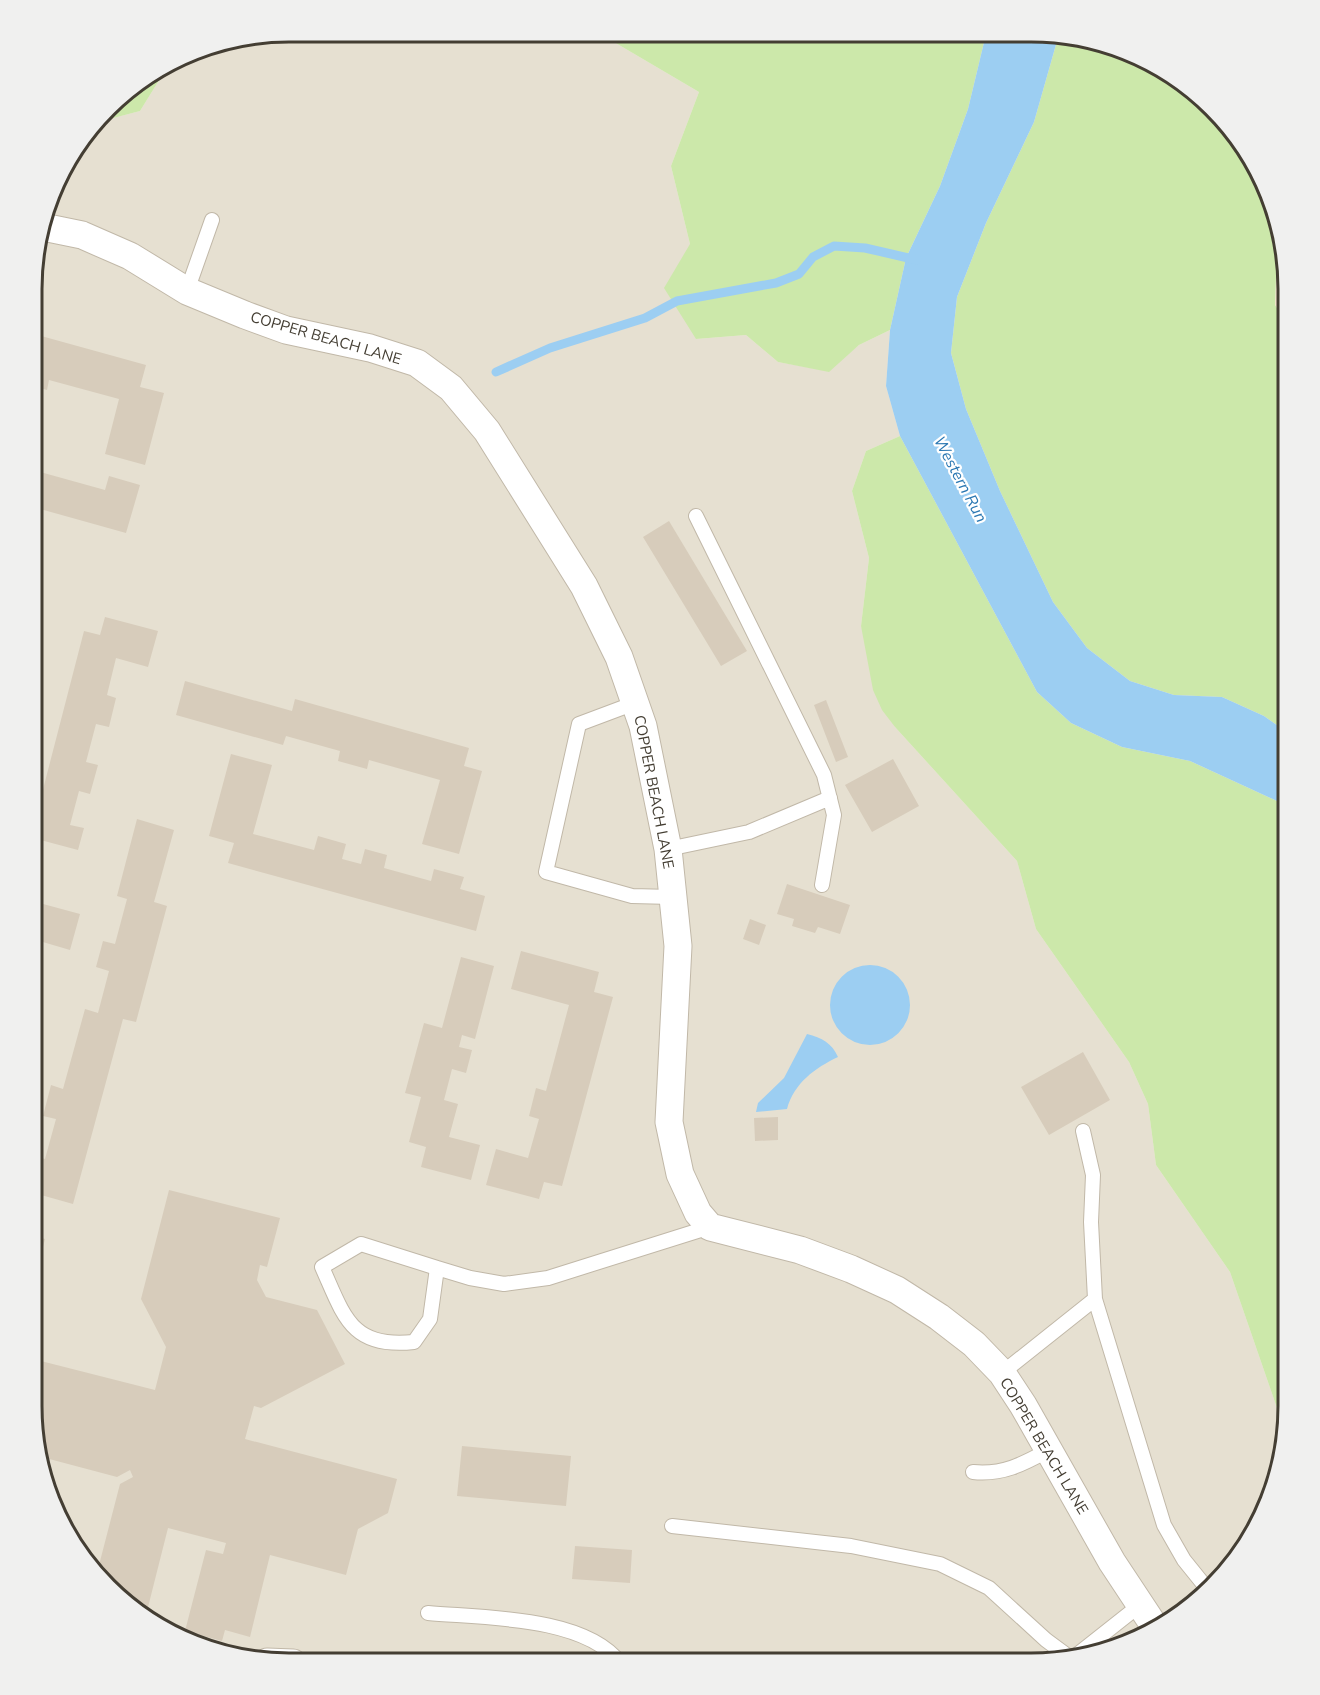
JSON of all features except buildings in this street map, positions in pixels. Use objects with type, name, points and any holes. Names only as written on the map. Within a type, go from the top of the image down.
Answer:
[{"type":"street","name":"COPPER BEACH LANE","points":[[49,228],[82,235],[130,256],[187,291],[286,330],[370,348],[417,363],[451,388],[487,431],[584,586],[619,657],[643,726],[668,849],[678,946],[669,1122],[680,1174],[698,1213],[710,1227],[800,1250],[851,1269],[897,1290],[965,1337],[1002,1373],[1112,1562],[1151,1622]]},
{"type":"lane","points":[[187,291],[212,220]]},
{"type":"lane","points":[[696,516],[824,775],[834,814],[822,885]]},
{"type":"lane","points":[[635,703],[579,724],[546,872],[632,896],[672,897]]},
{"type":"lane","points":[[668,849],[749,832],[830,798]]},
{"type":"lane","points":[[1083,1131],[1093,1175],[1091,1222],[1095,1299],[1164,1525],[1184,1560],[1203,1584]]},
{"type":"lane","points":[[436,1268],[430,1319],[414,1342],[388,1345],[364,1337],[344,1315],[322,1267],[361,1244],[470,1278],[504,1284],[548,1278],[710,1227]]},
{"type":"lane","points":[[1002,1373],[1095,1299]]},
{"type":"lane","points":[[973,1472],[990,1474],[1014,1468],[1048,1450]]},
{"type":"lane","points":[[672,1526],[851,1546],[940,1564],[989,1588],[1061,1651]]},
{"type":"lane","points":[[1088,1646],[1140,1605]]},
{"type":"lane","points":[[428,1613],[541,1624],[583,1636],[612,1653]]},
{"type":"shaded area","points":[[289,42],[614,42],[699,92],[671,166],[690,244],[696,339],[746,335],[778,362],[828,371],[859,345],[890,330],[886,386],[900,436],[866,451],[852,491],[869,558],[861,626],[895,727],[1017,861],[1036,929],[1129,1062],[1148,1104],[1156,1165],[1230,1272],[1278,1410],[1276,1438],[1270,1470],[1253,1515],[1217,1569],[1194,1592],[1168,1611],[1140,1628],[1095,1645],[1063,1651],[1031,1653],[289,1653],[257,1651],[210,1640],[166,1620],[139,1602],[114,1581],[84,1543],[67,1515],[50,1470],[44,1438],[42,1406],[42,289],[44,257],[50,225],[67,180],[93,139],[110,119],[140,111],[160,79],[166,75],[210,55],[257,44]]},
{"type":"shaded area","points":[[1277,277],[1278,310],[1275,305]]},
{"type":"green space","points":[[614,42],[984,42],[968,109],[940,186],[906,258],[890,330],[859,345],[829,372],[778,362],[746,335],[696,339],[664,288],[690,244],[671,166],[699,92]]},
{"type":"green space","points":[[1056,44],[1095,50],[1140,67],[1194,103],[1227,139],[1253,180],[1270,225],[1277,277],[1275,305],[1278,310],[1278,726],[1264,716],[1222,697],[1174,695],[1130,681],[1087,648],[1053,602],[1000,491],[966,409],[951,353],[957,297],[986,223],[1034,122]]},
{"type":"green space","points":[[160,79],[140,111],[109,119],[126,103]]},
{"type":"green space","points":[[900,436],[1037,692],[1071,723],[1122,747],[1190,761],[1278,801],[1278,1410],[1230,1272],[1156,1165],[1148,1104],[1129,1062],[1036,929],[1017,861],[895,727],[882,710],[873,690],[861,626],[869,558],[852,491],[866,451]]},
{"type":"water","name":"Western Run","points":[[984,42],[1056,44],[1034,122],[986,223],[957,297],[951,353],[966,409],[1000,491],[1053,602],[1087,648],[1130,681],[1174,695],[1222,697],[1264,716],[1278,726],[1278,801],[1190,761],[1122,747],[1071,723],[1037,692],[900,436],[886,386],[890,330],[906,258],[940,186],[968,109]]},
{"type":"water","points":[[862,965],[878,965],[899,976],[910,997],[910,1013],[899,1034],[878,1045],[862,1045],[848,1039],[836,1027],[830,1013],[830,997],[836,983],[848,971]]},
{"type":"water","points":[[807,1034],[826,1042],[838,1057],[806,1077],[795,1091],[787,1109],[756,1112],[758,1103],[784,1078]]},
{"type":"waterway","points":[[496,372],[550,348],[645,318],[677,301],[776,283],[799,274],[813,257],[834,246],[865,248],[917,260]]}]
